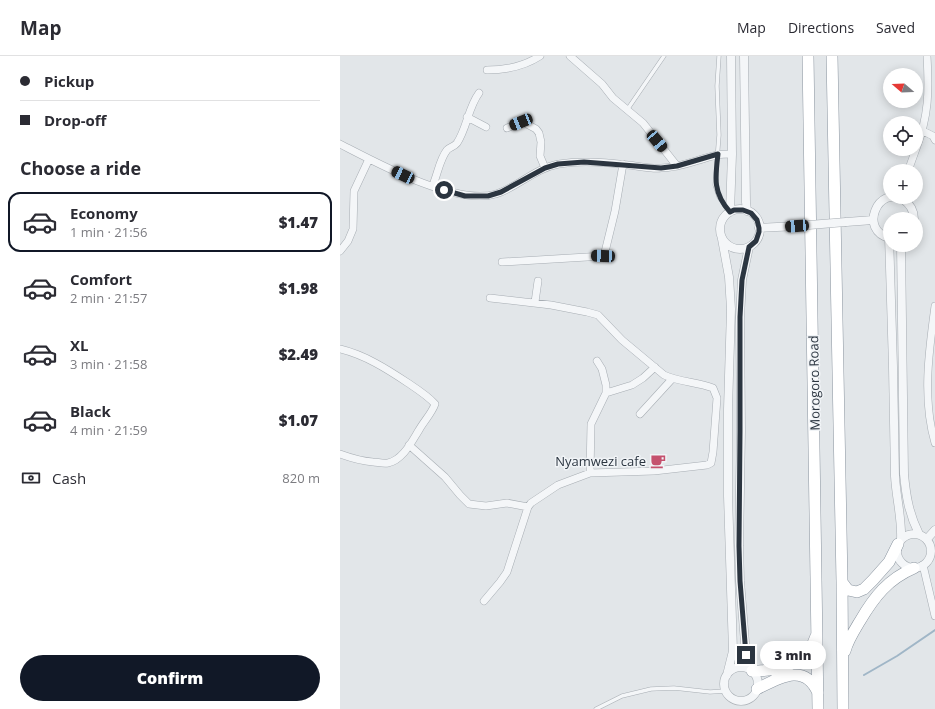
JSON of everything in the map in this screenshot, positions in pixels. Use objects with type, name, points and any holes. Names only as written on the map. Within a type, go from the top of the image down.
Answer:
[{"type":"highway","name":"Morogoro Road","points":[[808,56],[818,709]]},
{"type":"highway","name":"Morogoro Road","points":[[832,56],[843,709]]},
{"type":"highway","points":[[842,582],[848,590],[857,592],[864,589],[874,580],[889,562],[899,542]]},
{"type":"highway","points":[[842,663],[848,641],[871,602],[883,588],[901,573],[919,566]]},
{"type":"highway","points":[[752,671],[764,671],[788,666],[797,662],[813,646],[818,631]]},
{"type":"highway","points":[[757,689],[775,679],[794,675],[808,678],[814,684],[818,693]]},
{"type":"street","points":[[487,70],[498,70],[521,66],[540,56]]},
{"type":"street","points":[[570,56],[602,84],[613,98],[643,124],[677,166]]},
{"type":"street","points":[[730,212],[732,154],[731,56]]},
{"type":"street","points":[[744,56],[747,211]]},
{"type":"street","points":[[927,56],[928,105],[923,131],[933,136],[935,140]]},
{"type":"street","points":[[434,186],[444,155],[447,150],[456,144],[472,103],[479,93]]},
{"type":"street","points":[[467,117],[486,127]]},
{"type":"street","points":[[507,128],[523,122],[536,129],[541,137],[540,156],[545,168]]},
{"type":"street","points":[[340,144],[403,175],[465,196],[488,196],[501,192],[545,168],[558,164],[584,162],[661,168],[677,166],[718,154],[732,154]]},
{"type":"street","points":[[340,251],[348,241],[352,229],[354,191],[369,159]]},
{"type":"street","points":[[502,262],[604,256],[615,211],[623,164]]},
{"type":"street","points":[[883,201],[875,210],[873,220],[878,232],[883,235]]},
{"type":"street","points":[[722,239],[728,246],[736,249],[749,247],[756,241],[759,232],[757,220],[747,211],[738,210],[730,212],[723,218],[720,231],[729,277],[731,309],[728,402],[728,496],[733,651],[724,683],[726,691],[731,697],[742,701],[750,699],[757,689],[758,681],[752,671],[746,655],[740,581],[739,539],[740,317],[742,280],[749,247]]},
{"type":"street","points":[[759,228],[873,220]]},
{"type":"street","points":[[890,252],[896,483],[902,529],[897,553],[901,562],[909,567],[919,566],[927,562],[931,553],[931,548],[927,539],[919,534],[912,520],[906,500],[904,474],[901,252]]},
{"type":"street","points":[[535,302],[538,281]]},
{"type":"street","points":[[484,601],[504,578],[507,572],[528,507],[531,503],[558,485],[590,473],[679,469],[707,465],[711,463],[714,452],[717,398],[716,392],[713,388],[702,384],[672,379],[664,375],[622,340],[598,316],[573,309],[535,302],[490,298]]},
{"type":"street","points":[[935,306],[933,350],[928,377],[928,412],[935,443]]},
{"type":"street","points":[[340,349],[358,354],[386,369],[435,403],[434,408],[410,445],[400,456],[388,463],[360,461],[340,454]]},
{"type":"street","points":[[590,473],[591,424],[606,392],[602,369],[597,361]]},
{"type":"street","points":[[606,392],[632,385],[644,378],[655,367]]},
{"type":"street","points":[[640,414],[672,379]]},
{"type":"street","points":[[410,445],[445,477],[469,504],[486,506],[507,503],[528,507]]},
{"type":"street","points":[[927,539],[935,530]]},
{"type":"street","points":[[899,542],[909,534],[919,534]]},
{"type":"street","points":[[919,566],[935,616]]},
{"type":"street","points":[[727,675],[736,668],[744,667],[752,671]]},
{"type":"street","points":[[737,709],[738,700]]},
{"type":"lane","points":[[627,110],[664,56]]},
{"type":"lane","points":[[719,56],[717,86],[719,114],[716,185],[724,206],[730,212]]},
{"type":"lane","points":[[596,709],[622,696],[650,689],[674,688],[710,692],[726,691]]},
{"type":"waterway","points":[[864,675],[897,656],[935,630]]},
{"type":"place","name":"Nyamwezi cafe","points":[[658,461]]},
{"type":"route","points":[[444,190],[465,196],[488,196],[501,192],[545,168],[558,164],[584,162],[623,164],[651,168],[670,168],[718,154],[716,185],[724,206],[730,212],[734,210],[743,210],[751,213],[759,224],[758,237],[749,247],[742,280],[740,317],[739,546],[740,581],[746,655]]}]
